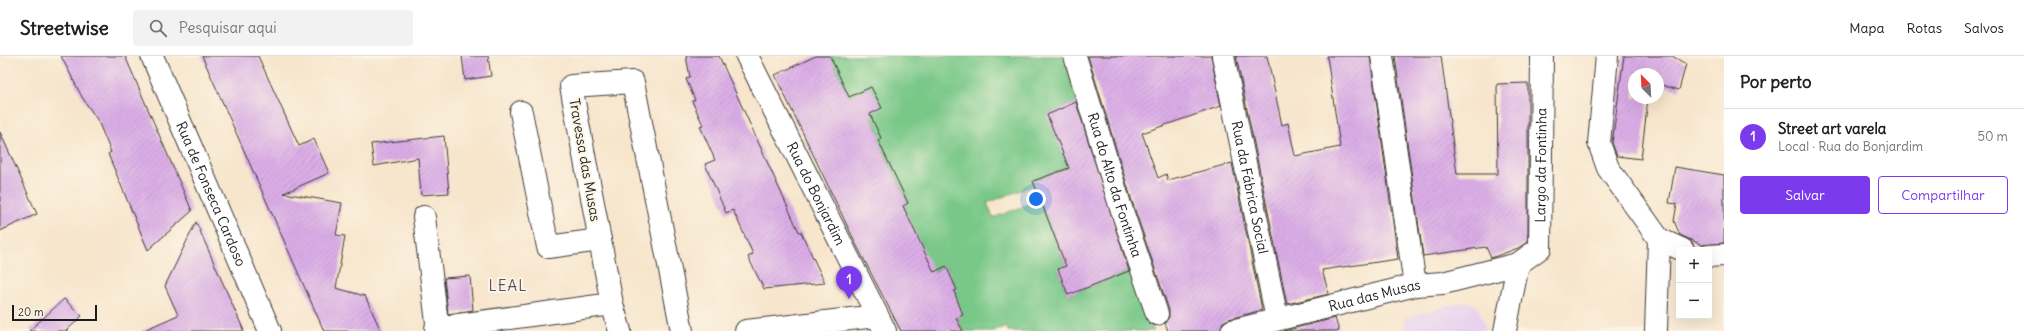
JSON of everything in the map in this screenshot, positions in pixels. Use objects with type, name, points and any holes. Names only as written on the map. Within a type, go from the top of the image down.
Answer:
[{"type":"street","name":"Rua de Fonseca Cardoso","points":[[152,56],[270,331]]},
{"type":"street","name":"Rua do Bonjardim","points":[[747,56],[881,324]]},
{"type":"street","name":"Rua do Alto da Fontinha","points":[[1075,56],[1120,205],[1157,314]]},
{"type":"street","name":"Rua da Fábrica Social","points":[[1222,56],[1277,319]]},
{"type":"street","points":[[1382,56],[1414,286]]},
{"type":"street","name":"Largo da Fontinha","points":[[1518,264],[1540,248],[1542,56]]},
{"type":"street","points":[[1607,56],[1598,143],[1608,168],[1659,239],[1676,247]]},
{"type":"street","name":"Travessa das Musas","points":[[521,112],[548,247],[600,240],[572,86],[633,82],[682,331]]},
{"type":"street","points":[[424,217],[437,330],[612,304]]},
{"type":"street","points":[[1656,331],[1659,239]]},
{"type":"street","points":[[600,240],[612,304],[620,331]]},
{"type":"street","points":[[1712,256],[1724,256]]},
{"type":"street","points":[[1505,331],[1518,264]]},
{"type":"street","name":"Rua das Musas","points":[[1232,331],[1414,286],[1442,283],[1518,264]]},
{"type":"street","points":[[746,331],[881,324]]},
{"type":"shaded area","points":[[1462,302],[1469,302],[1478,307],[1487,331],[1405,331],[1404,318]]},
{"type":"green space","points":[[830,56],[1064,56],[1077,102],[1047,115],[1093,158],[1033,181],[1033,185],[987,203],[993,218],[1040,200],[1066,266],[1058,269],[1068,295],[1132,270],[1154,331],[1075,331],[1074,329],[1067,331],[1008,331],[1006,326],[993,331],[963,331],[956,318],[962,315],[954,291],[957,290],[946,266],[923,276],[885,215],[908,203],[882,147],[847,163],[844,155],[881,138],[872,118],[809,147],[807,143],[881,108],[871,87],[849,97]]},
{"type":"building","points":[[61,56],[125,56],[192,211],[148,250],[108,154],[111,152],[98,121],[82,97]]},
{"type":"building","points":[[202,56],[258,56],[299,146],[314,139],[329,173],[284,193],[342,203],[336,235],[345,236],[336,288],[365,296],[381,331],[324,331]]},
{"type":"building","points":[[462,56],[488,56],[491,76],[465,80]]},
{"type":"building","points":[[686,56],[719,56],[799,232],[801,232],[825,283],[764,289],[748,257],[753,254],[733,210],[726,213],[705,164],[715,160],[700,126],[703,125],[692,101],[695,100],[686,79],[690,77]]},
{"type":"building","points":[[816,56],[830,56],[849,97],[871,87],[882,108],[870,114],[881,138],[878,140],[908,203],[903,206],[934,272],[946,266],[957,290],[954,291],[963,315],[956,318],[963,331],[901,331],[856,244],[775,75]]},
{"type":"building","points":[[1088,56],[1211,56],[1221,106],[1142,133],[1158,178],[1166,174],[1168,180],[1232,163],[1262,310],[1223,322],[1220,331],[1168,331],[1165,323],[1169,317],[1169,310],[1132,201]]},
{"type":"building","points":[[1236,56],[1267,56],[1282,125],[1288,123],[1295,156],[1340,147],[1327,56],[1370,56],[1398,259],[1322,270],[1329,294],[1287,304]]},
{"type":"building","points":[[1395,56],[1441,56],[1457,174],[1498,174],[1497,84],[1528,83],[1527,242],[1518,248],[1491,258],[1486,247],[1423,256]]},
{"type":"building","points":[[1624,56],[1672,56],[1686,64],[1679,90],[1664,86],[1664,68],[1628,68],[1628,104],[1647,104],[1641,159],[1617,156],[1612,143]]},
{"type":"building","points":[[1076,102],[1129,271],[1068,295],[1058,269],[1066,266],[1033,181],[1069,168],[1047,115]]},
{"type":"building","points":[[0,132],[37,214],[0,231]]},
{"type":"building","points":[[444,136],[449,193],[421,195],[418,158],[374,166],[371,144]]},
{"type":"building","points":[[1675,167],[1724,175],[1724,243],[1702,245],[1680,235],[1674,221],[1677,204],[1669,203]]},
{"type":"building","points":[[196,222],[244,331],[142,331],[178,315],[165,286]]},
{"type":"building","points":[[470,276],[473,310],[448,314],[444,278]]},
{"type":"building","points":[[64,299],[82,316],[66,331],[29,331]]},
{"type":"building","points":[[1335,318],[1339,331],[1284,331]]},
{"type":"place","name":"Street art varela","points":[[849,299]]},
{"type":"district","name":"LEAL","points":[[508,285]]}]
